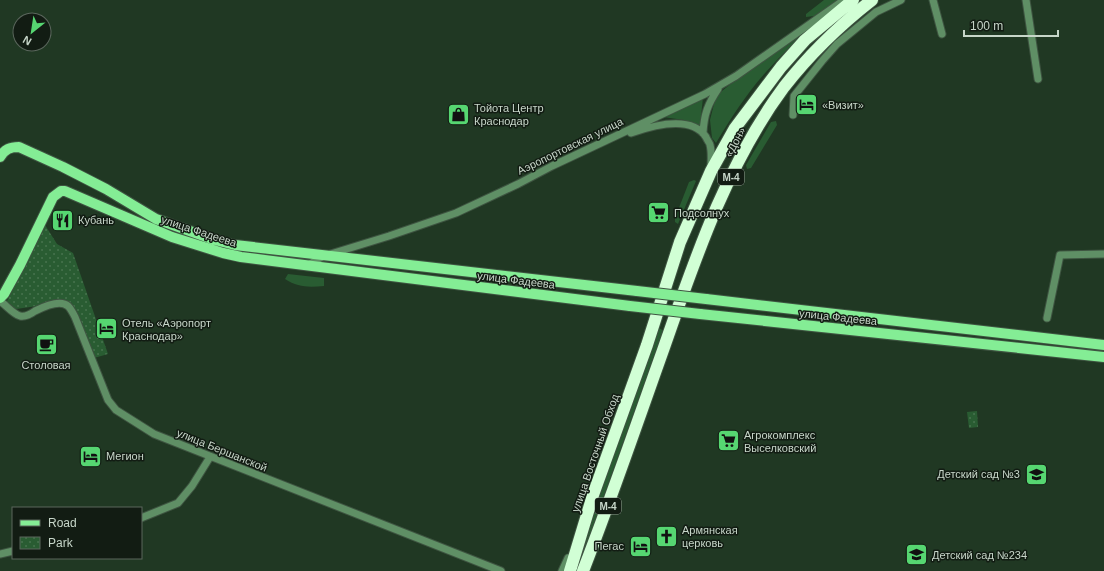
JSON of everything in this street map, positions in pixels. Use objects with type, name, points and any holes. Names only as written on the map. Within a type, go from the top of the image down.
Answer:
[{"type":"highway","name":"«Дон»","points":[[647,345],[680,242],[711,171],[735,128],[781,67],[805,40],[853,0]]},
{"type":"highway","name":"«Дон»","points":[[583,571],[610,500],[685,287],[718,203],[751,137],[784,87],[817,49],[872,0]]},
{"type":"highway","name":"улица Восточный Обход","points":[[570,571],[593,495],[647,345]]},
{"type":"main road","name":"улица Фадеева","points":[[0,157],[12,147],[19,148],[63,167],[106,189],[156,219],[215,240],[235,245],[324,256],[349,253],[594,286],[1101,344]]},
{"type":"main road","name":"улица Фадеева","points":[[0,300],[46,210],[56,194],[60,191],[69,192],[172,237],[198,246],[241,257],[283,261],[630,306],[1101,357]]},
{"type":"main road","points":[[110,210],[115,195]]},
{"type":"main road","points":[[283,250],[286,254],[283,261]]},
{"type":"main road","points":[[294,263],[290,259],[291,255],[295,252]]},
{"type":"main road","points":[[593,301],[597,294],[594,286]]},
{"type":"main road","points":[[1101,344],[1094,351],[1095,354],[1101,357]]},
{"type":"street","name":"Аэропортовская улица","points":[[349,253],[388,236],[456,213],[518,184],[552,166],[619,136],[634,127],[720,86],[844,0]]},
{"type":"street","points":[[793,115],[794,96],[837,44],[876,12],[901,0]]},
{"type":"street","points":[[933,0],[942,34]]},
{"type":"street","points":[[1026,0],[1038,79]]},
{"type":"street","points":[[703,133],[708,106],[720,86]]},
{"type":"street","points":[[619,136],[662,124],[687,125],[703,133],[710,144],[711,171]]},
{"type":"street","points":[[1047,318],[1060,255],[1104,254]]},
{"type":"street","points":[[308,265],[324,256]]},
{"type":"street","name":"улица Бершанской","points":[[0,300],[15,313],[21,316],[28,315],[40,309],[57,304],[68,305],[75,317],[108,400],[116,410],[154,434],[501,571]]},
{"type":"street","points":[[142,518],[178,502],[192,486],[210,457]]},
{"type":"street","points":[[562,571],[584,523]]},
{"type":"street","points":[[0,554],[12,551]]},
{"type":"green space","points":[[824,0],[839,0],[814,16],[806,17],[806,14]]},
{"type":"green space","points":[[817,23],[797,40],[772,65],[752,88],[727,124],[716,143],[712,138],[710,120],[716,96],[739,77]]},
{"type":"green space","points":[[703,97],[700,127],[684,120],[663,117]]},
{"type":"green space","points":[[776,121],[777,125],[751,168],[747,169],[746,165],[771,122]]},
{"type":"green space","points":[[694,180],[696,181],[678,224],[675,222],[675,218],[689,182]]},
{"type":"green space","points":[[45,225],[57,244],[73,253],[108,354],[94,358],[66,302],[58,299],[49,301],[44,305],[16,309],[6,303]]},
{"type":"green space","points":[[288,274],[324,278],[324,286],[309,287],[295,284],[285,279]]},
{"type":"green space","points":[[657,328],[663,331],[577,571],[574,571],[594,504]]},
{"type":"green space","points":[[977,411],[978,427],[969,428],[967,412]]},
{"type":"place","name":"«Визит»","points":[[806,105]]},
{"type":"place","name":"Тойота Центр Краснодар","points":[[458,114]]},
{"type":"place","name":"Подсолнух","points":[[658,213]]},
{"type":"place","name":"Кубань","points":[[62,220]]},
{"type":"place","name":"Отель «Аэропорт Краснодар»","points":[[107,329]]},
{"type":"place","name":"Столовая","points":[[46,345]]},
{"type":"place","name":"Агрокомплекс Выселковский","points":[[729,441]]},
{"type":"place","name":"Мегион","points":[[91,456]]},
{"type":"place","name":"Детский сад №3","points":[[1036,474]]},
{"type":"place","name":"Армянская церковь","points":[[666,536]]},
{"type":"place","name":"Пегас","points":[[640,546]]},
{"type":"place","name":"Детский сад №234","points":[[916,555]]}]
